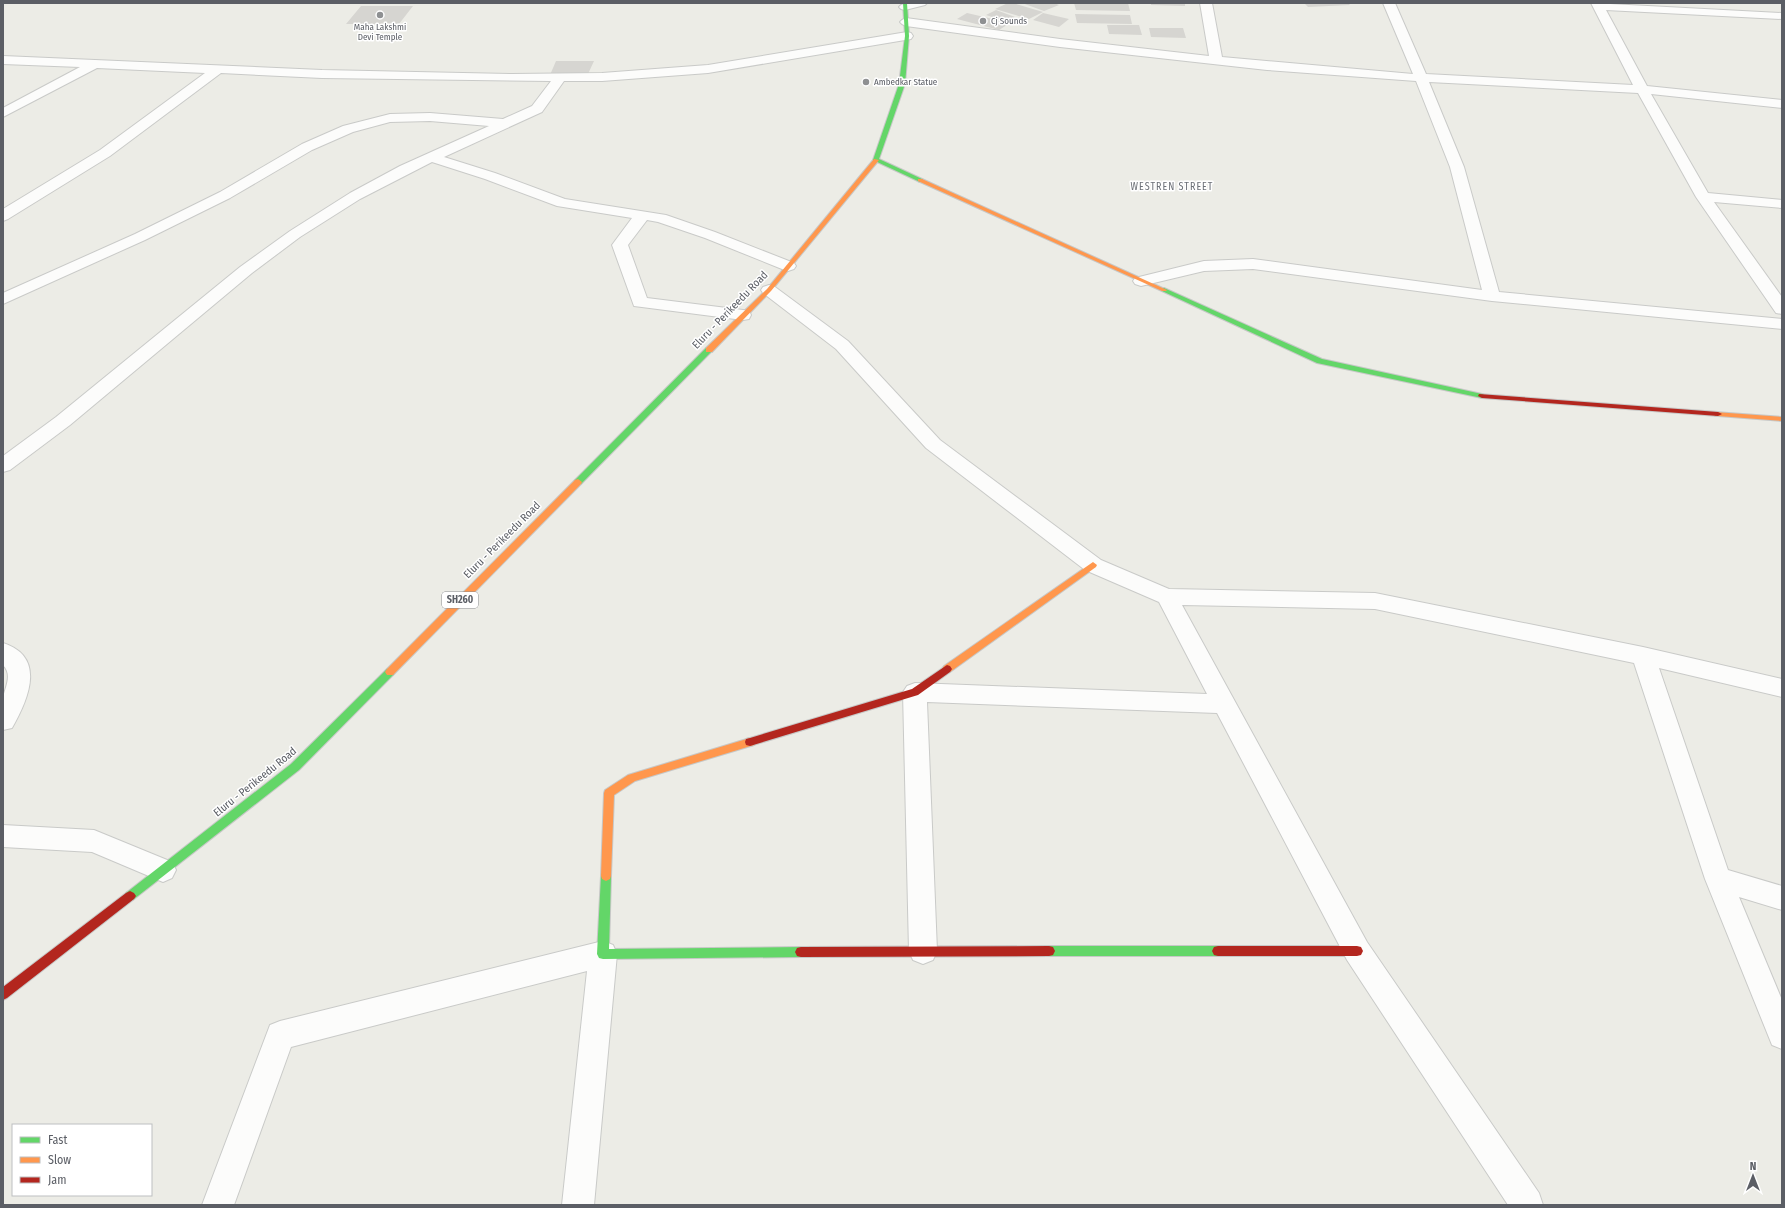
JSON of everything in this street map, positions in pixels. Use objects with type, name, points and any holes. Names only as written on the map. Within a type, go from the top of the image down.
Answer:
[{"type":"main road","points":[[905,5],[907,36],[902,84],[876,160],[1320,361],[1490,398],[1782,419]]},
{"type":"main road","name":"Eluru - Perikeedu Road","points":[[3,994],[295,767],[769,290],[876,160]]},
{"type":"main road","points":[[1093,565],[915,692],[632,778],[609,793],[603,954],[923,951],[1357,951]]},
{"type":"street","points":[[905,5],[921,3]]},
{"type":"street","points":[[1206,3],[1216,60]]},
{"type":"street","points":[[1389,3],[1457,167],[1492,296]]},
{"type":"street","points":[[1597,4],[1782,16]]},
{"type":"street","points":[[1597,4],[1642,89],[1703,197],[1782,309]]},
{"type":"street","points":[[906,22],[1060,43],[1267,66],[1421,78],[1642,89],[1782,104]]},
{"type":"street","points":[[3,60],[322,74],[602,77],[708,69],[907,36]]},
{"type":"street","points":[[3,113],[94,64]]},
{"type":"street","points":[[3,216],[105,153],[217,70]]},
{"type":"street","points":[[3,466],[63,421],[246,270],[295,234],[355,196],[430,157],[537,109],[561,77]]},
{"type":"street","points":[[3,299],[140,237],[225,195],[308,147],[348,129],[390,118],[430,116],[508,123]]},
{"type":"street","points":[[430,157],[490,176],[562,202],[661,218],[788,266]]},
{"type":"street","points":[[1703,197],[1782,204]]},
{"type":"street","points":[[642,216],[620,245],[640,302],[743,315]]},
{"type":"street","points":[[1141,281],[1204,266],[1253,264],[1492,296],[1782,324]]},
{"type":"street","points":[[769,290],[842,345],[933,444],[1093,565],[1167,597],[1374,600],[1643,656],[1782,688]]},
{"type":"street","points":[[1167,597],[1357,951],[1527,1205]]},
{"type":"street","points":[[3,652],[17,666],[20,682],[10,710],[3,720]]},
{"type":"street","points":[[1643,656],[1718,879],[1782,1035]]},
{"type":"street","points":[[923,951],[915,692],[1225,704]]},
{"type":"street","points":[[3,836],[94,842],[163,870]]},
{"type":"street","points":[[1718,879],[1782,898]]},
{"type":"street","points":[[218,1205],[280,1035],[603,954],[578,1205]]},
{"type":"building","points":[[1008,3],[1013,3],[1043,12],[1029,19],[995,9]]},
{"type":"building","points":[[1022,3],[1054,3],[1059,5],[1044,11]]},
{"type":"building","points":[[1074,3],[1128,3],[1130,11],[1076,10]]},
{"type":"building","points":[[1151,3],[1185,3],[1185,6],[1151,5]]},
{"type":"building","points":[[1304,3],[1348,3],[1350,5],[1308,7]]},
{"type":"building","name":"Maha Lakshmi Devi Temple","points":[[361,6],[413,6],[399,24],[346,24]]},
{"type":"building","points":[[996,10],[1015,17],[1005,21],[986,15]]},
{"type":"building","name":"Cj Sounds","points":[[967,13],[1010,23],[999,30],[957,19]]},
{"type":"building","points":[[1043,13],[1069,19],[1059,27],[1033,20]]},
{"type":"building","points":[[1075,14],[1130,15],[1132,24],[1077,23]]},
{"type":"building","points":[[1107,25],[1139,25],[1142,35],[1109,34]]},
{"type":"building","points":[[1149,28],[1183,28],[1186,38],[1151,37]]},
{"type":"building","points":[[556,61],[594,61],[588,74],[550,75]]},
{"type":"traffic: fast","points":[[905,3],[907,36],[902,84],[876,160],[920,180]]},
{"type":"traffic: fast","points":[[1164,290],[1320,361],[1482,396]]},
{"type":"traffic: fast","points":[[578,482],[709,350]]},
{"type":"traffic: fast","points":[[130,896],[295,767],[390,672]]},
{"type":"traffic: fast","points":[[606,876],[603,954],[801,952]]},
{"type":"traffic: fast","points":[[1049,951],[1218,951]]},
{"type":"traffic: slow","points":[[709,350],[769,290],[876,160]]},
{"type":"traffic: slow","points":[[920,180],[1164,290]]},
{"type":"traffic: slow","points":[[1718,414],[1782,419]]},
{"type":"traffic: slow","points":[[390,672],[578,482]]},
{"type":"traffic: slow","points":[[947,669],[1093,565]]},
{"type":"traffic: slow","points":[[606,876],[609,793],[632,778],[750,742]]},
{"type":"traffic: jam","points":[[1482,396],[1718,414]]},
{"type":"traffic: jam","points":[[750,742],[915,692],[947,669]]},
{"type":"traffic: jam","points":[[3,994],[130,896]]},
{"type":"traffic: jam","points":[[801,952],[1049,951]]},
{"type":"traffic: jam","points":[[1218,951],[1357,951]]},
{"type":"place","name":"Maha Lakshmi Devi Temple","points":[[380,15]]},
{"type":"place","name":"Cj Sounds","points":[[983,21]]},
{"type":"place","name":"Ambedkar Statue","points":[[866,82]]},
{"type":"district","name":"WESTREN STREET","points":[[1172,187]]}]
